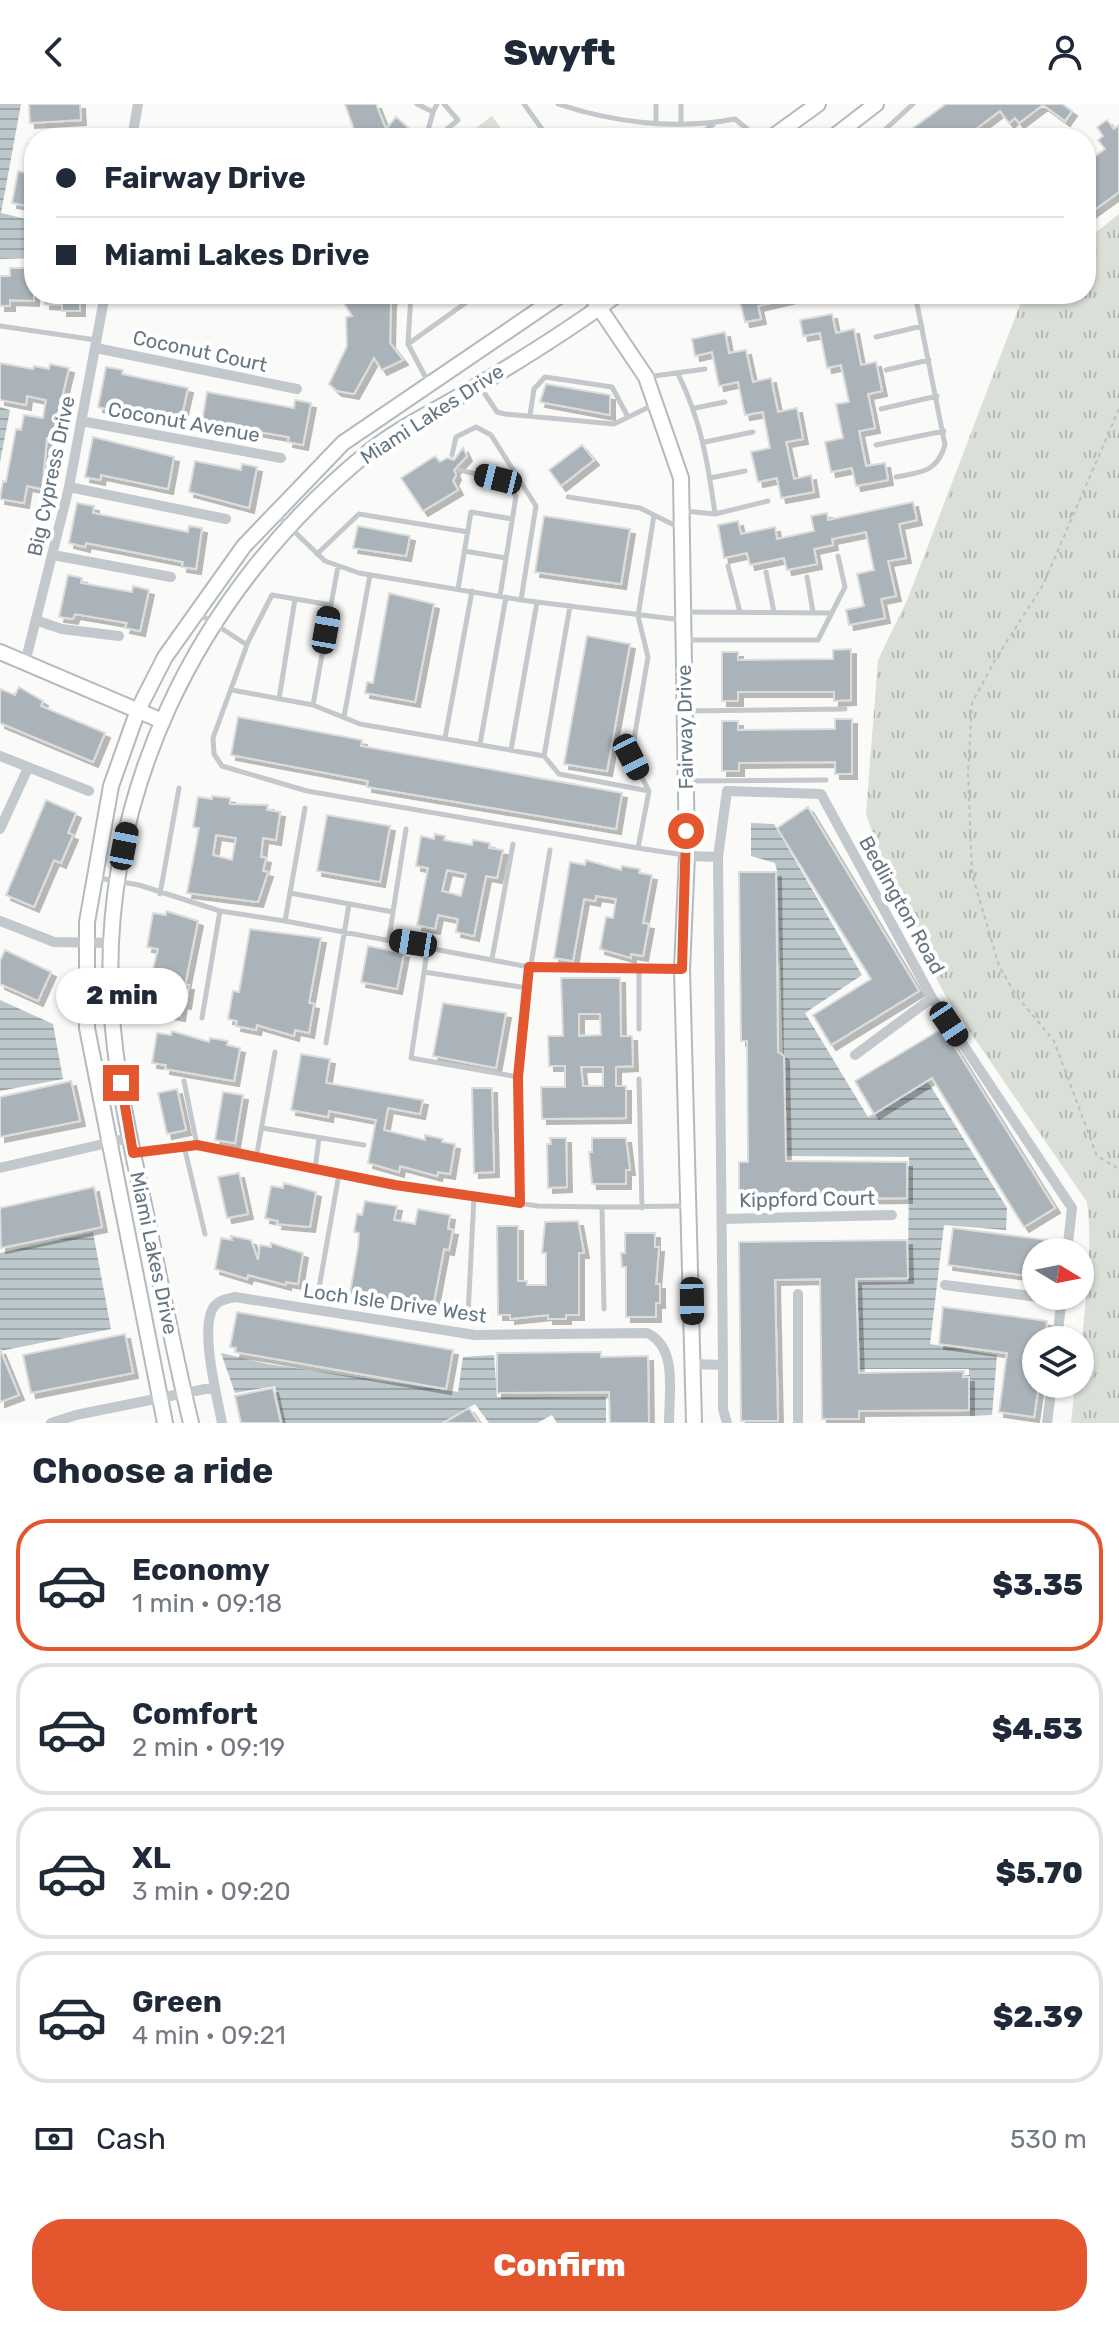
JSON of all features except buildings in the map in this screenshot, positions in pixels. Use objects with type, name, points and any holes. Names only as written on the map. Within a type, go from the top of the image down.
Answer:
[{"type":"main road","points":[[785,128],[818,104]]},
{"type":"main road","points":[[845,128],[876,104]]},
{"type":"main road","name":"Miami Lakes Drive","points":[[165,1423],[107,1143],[87,1028],[86,941],[111,786],[138,710],[165,657],[244,546],[343,443],[547,304]]},
{"type":"main road","name":"Fairway Drive","points":[[596,304],[646,377],[658,402],[681,478],[687,856],[682,969],[694,1423]]},
{"type":"main road","name":"Miami Lakes Drive","points":[[191,1423],[131,1146],[113,1029],[111,943],[117,881],[135,789],[160,720],[215,624],[288,527],[374,447],[479,385],[604,304]]},
{"type":"main road","points":[[0,652],[160,720]]},
{"type":"street","points":[[134,128],[138,104]]},
{"type":"street","name":"Big Cypress Drive","points":[[25,663],[38,621],[69,487],[103,304]]},
{"type":"street","name":"Coconut Court","points":[[96,344],[297,389]]},
{"type":"street","name":"Coconut Avenue","points":[[81,421],[281,458]]},
{"type":"street","points":[[69,487],[226,519]]},
{"type":"street","points":[[53,555],[171,577]]},
{"type":"street","points":[[38,621],[62,629],[119,636]]},
{"type":"street","points":[[0,756],[89,791]]},
{"type":"street","points":[[0,829],[28,768]]},
{"type":"street","name":"Bedlington Road","points":[[727,1423],[723,1409],[718,857],[727,791],[821,794],[932,998],[1072,1208],[1069,1238]]},
{"type":"street","points":[[687,856],[718,857]]},
{"type":"street","points":[[0,921],[54,942],[111,943]]},
{"type":"street","points":[[855,1055],[932,998]]},
{"type":"street","points":[[0,1168],[107,1143],[131,1146]]},
{"type":"street","name":"Kippford Court","points":[[723,1219],[892,1215]]},
{"type":"street","points":[[945,1285],[1022,1294]]},
{"type":"street","points":[[798,1294],[798,1423]]},
{"type":"street","name":"Loch Isle Drive West","points":[[215,1387],[208,1326],[212,1310],[220,1300],[235,1297],[475,1335],[629,1331],[660,1339],[668,1366],[669,1423]]},
{"type":"street","points":[[693,1364],[723,1365]]},
{"type":"street","points":[[51,1423],[215,1387],[222,1423]]},
{"type":"street","points":[[1047,1423],[1050,1398]]},
{"type":"lane","points":[[417,104],[433,112]]},
{"type":"lane","points":[[429,128],[437,104]]},
{"type":"lane","points":[[444,104],[458,120],[448,128]]},
{"type":"lane","points":[[524,104],[541,128]]},
{"type":"lane","points":[[558,104],[595,117],[656,123],[716,123],[735,119],[746,128]]},
{"type":"lane","points":[[656,104],[656,123]]},
{"type":"lane","points":[[681,104],[681,123]]},
{"type":"lane","points":[[887,128],[913,104]]},
{"type":"lane","points":[[709,128],[716,123]]},
{"type":"lane","points":[[410,304],[408,344],[428,383]]},
{"type":"lane","points":[[408,344],[464,304]]},
{"type":"lane","points":[[896,477],[929,471],[940,462],[944,431],[917,304]]},
{"type":"lane","points":[[0,326],[96,344]]},
{"type":"lane","points":[[876,337],[922,326]]},
{"type":"lane","points":[[886,370],[929,360]]},
{"type":"lane","points":[[646,377],[705,369]]},
{"type":"lane","points":[[678,374],[695,408],[705,442],[715,514]]},
{"type":"lane","points":[[530,415],[534,389],[545,377],[612,387],[628,417]]},
{"type":"lane","points":[[479,385],[497,412],[614,424],[658,402]]},
{"type":"lane","points":[[881,409],[937,396]]},
{"type":"lane","points":[[695,408],[725,402]]},
{"type":"lane","points":[[452,455],[456,437],[476,427],[491,435],[536,506],[521,600]]},
{"type":"lane","points":[[876,445],[944,431]]},
{"type":"lane","points":[[705,442],[753,432]]},
{"type":"lane","points":[[459,470],[498,479],[516,496],[480,744]]},
{"type":"lane","points":[[710,478],[745,471]]},
{"type":"lane","points":[[568,497],[640,508],[682,530]]},
{"type":"lane","points":[[682,511],[715,514],[768,501]]},
{"type":"lane","points":[[458,589],[471,512],[512,519]]},
{"type":"lane","points":[[276,514],[317,554],[338,566],[370,575],[638,616],[740,612],[832,613]]},
{"type":"lane","points":[[317,554],[359,514],[468,532]]},
{"type":"lane","points":[[638,848],[649,791],[631,757],[648,657],[638,616],[654,515]]},
{"type":"lane","points":[[464,551],[506,558]]},
{"type":"lane","points":[[684,640],[818,640],[845,587],[838,556]]},
{"type":"lane","points":[[313,705],[338,566]]},
{"type":"lane","points":[[728,566],[740,612]]},
{"type":"lane","points":[[766,572],[774,612]]},
{"type":"lane","points":[[344,717],[370,575]]},
{"type":"lane","points":[[807,577],[813,612]]},
{"type":"lane","points":[[445,738],[472,591]]},
{"type":"lane","points":[[331,605],[272,595],[247,645],[213,738],[214,754],[222,766],[237,773],[307,791],[687,856]]},
{"type":"lane","points":[[279,699],[295,599]]},
{"type":"lane","points":[[511,750],[537,602]]},
{"type":"lane","points":[[544,756],[570,606]]},
{"type":"lane","points":[[196,611],[247,645]]},
{"type":"lane","points":[[232,690],[313,705],[360,724],[544,756],[559,774],[649,791]]},
{"type":"lane","points":[[685,711],[845,709]]},
{"type":"lane","points":[[686,781],[826,780]]},
{"type":"lane","points":[[160,894],[179,788]]},
{"type":"lane","points":[[285,921],[305,808]]},
{"type":"lane","points":[[389,939],[406,829]]},
{"type":"lane","points":[[492,959],[513,844]]},
{"type":"lane","points":[[520,1203],[518,1077],[529,967],[550,850]]},
{"type":"lane","points":[[94,878],[117,881],[220,911],[428,946],[529,967],[682,969]]},
{"type":"lane","points":[[290,893],[393,912]]},
{"type":"lane","points":[[326,1043],[349,904]]},
{"type":"lane","points":[[202,1018],[220,911]]},
{"type":"lane","points":[[428,946],[411,1058],[518,1077]]},
{"type":"lane","points":[[639,970],[639,1029]]},
{"type":"lane","points":[[424,972],[527,988]]},
{"type":"lane","points":[[256,1159],[275,1052]]},
{"type":"lane","points":[[639,1079],[642,1208]]},
{"type":"lane","points":[[184,1081],[197,1145]]},
{"type":"lane","points":[[262,1128],[364,1145]]},
{"type":"lane","points":[[315,1169],[319,1138]]},
{"type":"lane","points":[[131,1146],[197,1145],[339,1174],[520,1203],[642,1208],[690,1206]]},
{"type":"lane","points":[[184,1146],[205,1234]]},
{"type":"lane","points":[[319,1288],[339,1174]]},
{"type":"lane","points":[[468,1315],[474,1197]]},
{"type":"lane","points":[[602,1207],[604,1309]]},
{"type":"path","points":[[1119,409],[1043,585],[995,660],[972,703],[968,773],[972,874],[999,966],[1054,1041],[1097,1156],[1119,1169]]},
{"type":"green space","points":[[492,116],[501,128],[476,128]]},
{"type":"green space","points":[[1119,214],[1119,1423],[1071,1423],[1074,1398],[1094,1398],[1094,1326],[1083,1326],[1084,1310],[1094,1310],[1094,1238],[1089,1238],[1087,1202],[946,997],[895,896],[866,814],[878,660],[908,598],[1020,304],[1096,304],[1096,232]]},
{"type":"shaded area","points":[[0,104],[21,104],[1,213],[24,219],[24,258],[0,259]]},
{"type":"shaded area","points":[[0,407],[10,410],[0,462]]},
{"type":"shaded area","points":[[751,823],[774,824],[862,975],[805,1013],[868,1117],[928,1082],[1007,1208],[1006,1230],[944,1225],[930,1344],[997,1355],[992,1415],[970,1416],[969,1369],[859,1369],[858,1282],[908,1282],[909,1157],[786,1156],[777,871],[775,863],[751,856]]},
{"type":"shaded area","points":[[0,1000],[53,1024],[63,1079],[0,1091]]},
{"type":"shaded area","points":[[93,1232],[111,1329],[0,1351],[0,1253]]},
{"type":"shaded area","points":[[221,1353],[268,1364],[458,1392],[463,1357],[494,1355],[497,1397],[606,1397],[606,1423],[557,1423],[552,1415],[537,1423],[489,1423],[475,1404],[441,1423],[283,1423],[275,1386],[235,1393]]},
{"type":"route","points":[[121,1083],[133,1153],[197,1145],[395,1185],[520,1203],[518,1077],[529,967],[682,969],[686,831]]}]
